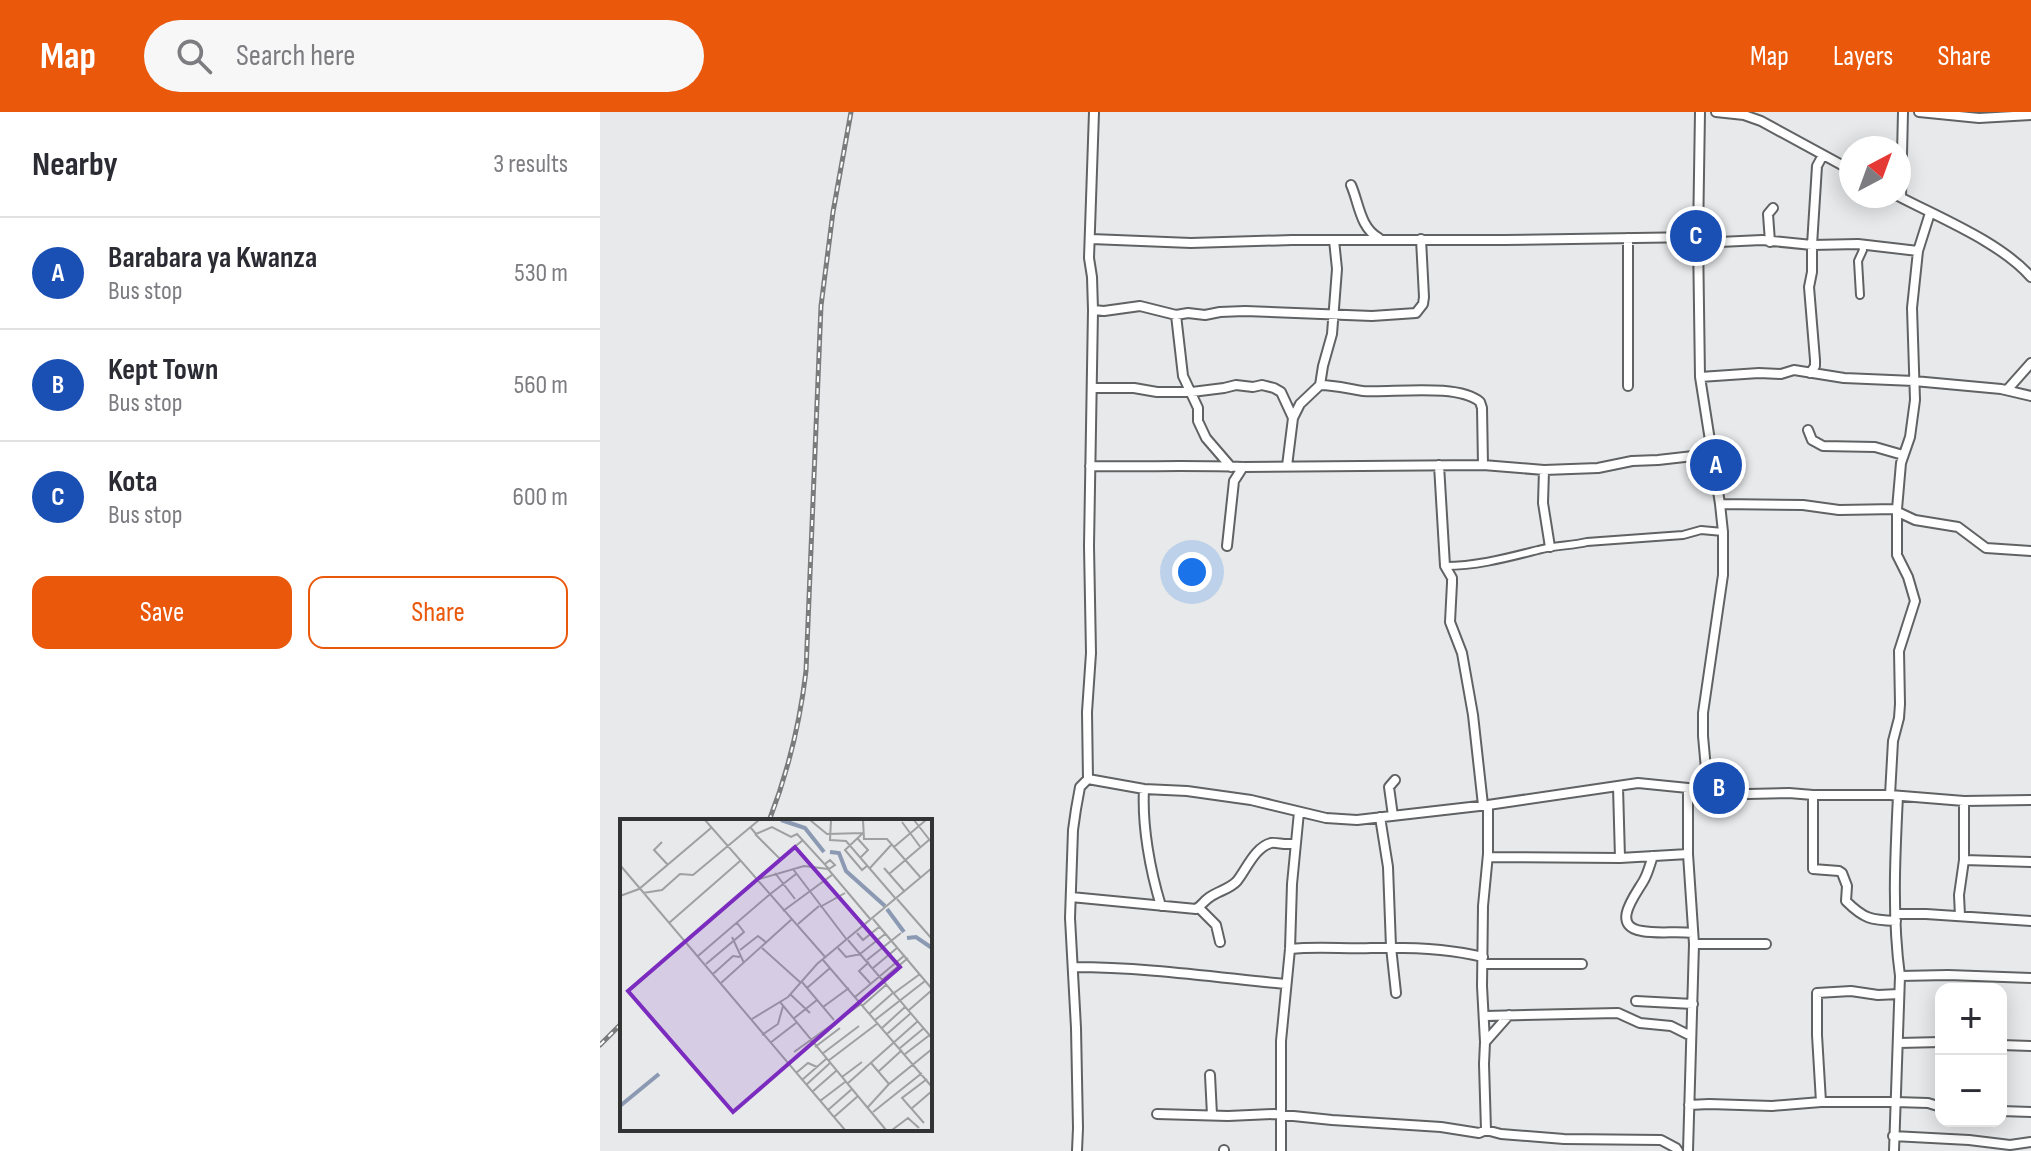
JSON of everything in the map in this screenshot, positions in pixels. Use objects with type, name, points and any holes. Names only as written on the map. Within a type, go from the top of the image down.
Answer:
[{"type":"street","points":[[1077,1151],[1070,918],[1076,809],[1080,787],[1088,779],[1093,310],[1089,258],[1094,112]]},
{"type":"street","points":[[1700,112],[1700,377],[1723,532],[1723,575],[1703,713],[1708,791]]},
{"type":"street","points":[[1716,112],[1744,115],[1761,121],[1839,164]]},
{"type":"street","points":[[1902,136],[1903,112]]},
{"type":"street","points":[[1919,112],[1979,118],[2031,115]]},
{"type":"street","points":[[1810,373],[1815,360],[1809,287],[1817,166],[1823,155]]},
{"type":"street","points":[[1351,185],[1367,228],[1384,240]]},
{"type":"street","points":[[1911,203],[2010,258],[2031,277]]},
{"type":"street","points":[[1770,242],[1768,214],[1773,208]]},
{"type":"street","points":[[1894,1151],[1900,976],[1893,741],[1900,704],[1899,651],[1915,601],[1897,555],[1897,510],[1903,455],[1913,424],[1915,400],[1912,308],[1918,251],[1930,213]]},
{"type":"street","points":[[1091,239],[1191,243],[1628,238],[1862,245],[1918,251]]},
{"type":"street","points":[[1628,238],[1628,386]]},
{"type":"street","points":[[1093,310],[1140,306],[1176,315],[1233,311],[1416,313],[1424,297],[1421,239]]},
{"type":"street","points":[[1287,466],[1293,418],[1300,404],[1320,385],[1332,334],[1337,269],[1334,240]]},
{"type":"street","points":[[1860,295],[1858,261],[1862,245]]},
{"type":"street","points":[[1176,315],[1183,376],[1198,408],[1198,421],[1234,481]]},
{"type":"street","points":[[2007,390],[2031,363]]},
{"type":"street","points":[[1700,377],[1781,374],[1794,370],[1844,378],[2007,390],[2031,396]]},
{"type":"street","points":[[1092,388],[1192,392],[1236,385],[1262,385],[1281,392],[1293,418]]},
{"type":"street","points":[[1320,385],[1366,391],[1439,391],[1477,398],[1482,408],[1483,465]]},
{"type":"street","points":[[1808,430],[1812,440],[1823,446],[1875,447],[1903,455]]},
{"type":"street","points":[[1090,466],[1483,465],[1544,470],[1598,468],[1632,461],[1711,454]]},
{"type":"street","points":[[1439,465],[1445,566],[1452,578],[1450,622],[1462,653],[1486,805],[1488,857],[1483,906],[1486,1130]]},
{"type":"street","points":[[1227,546],[1234,481],[1243,467]]},
{"type":"street","points":[[1544,470],[1543,503],[1550,547]]},
{"type":"street","points":[[1720,504],[1897,510],[1915,520],[1958,527],[1986,548],[2031,551]]},
{"type":"street","points":[[1445,566],[1463,567],[1550,547],[1587,542],[1683,535],[1701,530],[1723,532]]},
{"type":"street","points":[[1088,779],[1144,789],[1187,791],[1251,800],[1299,812],[1357,820],[1638,783],[1748,794],[1894,796],[1964,801],[2031,800]]},
{"type":"street","points":[[1393,816],[1389,787],[1395,780]]},
{"type":"street","points":[[1618,787],[1620,858]]},
{"type":"street","points":[[1688,788],[1688,854],[1694,944],[1688,1151]]},
{"type":"street","points":[[1144,789],[1152,871],[1161,906]]},
{"type":"street","points":[[1813,795],[1813,869],[1842,873],[1847,886],[1846,901],[1861,915],[1877,921],[1960,916],[2031,921]]},
{"type":"street","points":[[1960,916],[1964,801]]},
{"type":"street","points":[[1281,1151],[1281,1041],[1299,812]]},
{"type":"street","points":[[1380,817],[1388,867],[1396,993]]},
{"type":"street","points":[[1071,897],[1192,910],[1237,881],[1267,844],[1296,843]]},
{"type":"street","points":[[1488,857],[1620,858],[1688,854]]},
{"type":"street","points":[[1653,856],[1628,907],[1629,924],[1643,932],[1693,933]]},
{"type":"street","points":[[1964,860],[2031,862]]},
{"type":"street","points":[[1199,908],[1216,925],[1220,942]]},
{"type":"street","points":[[1694,944],[1766,944]]},
{"type":"street","points":[[1290,949],[1391,947],[1451,951],[1483,961],[1582,964]]},
{"type":"street","points":[[1210,965],[1210,976]]},
{"type":"street","points":[[1073,967],[1285,984]]},
{"type":"street","points":[[1900,976],[2031,978]]},
{"type":"street","points":[[1821,1102],[1817,993],[1851,991],[1899,994]]},
{"type":"street","points":[[1636,1001],[1693,1004]]},
{"type":"street","points":[[1485,1016],[1618,1013],[1640,1023],[1671,1026],[1691,1036]]},
{"type":"street","points":[[1485,1042],[1509,1015]]},
{"type":"street","points":[[1899,1043],[1935,1042]]},
{"type":"street","points":[[2007,1045],[2031,1046]]},
{"type":"street","points":[[1210,1075],[1212,1115]]},
{"type":"street","points":[[1689,1105],[1895,1102],[1935,1105]]},
{"type":"street","points":[[2007,1111],[2031,1112]]},
{"type":"street","points":[[1157,1114],[1280,1115],[1564,1139],[1661,1140],[1678,1151]]},
{"type":"street","points":[[1893,1136],[2010,1145],[2031,1142]]},
{"type":"railway","points":[[770,819],[792,747],[806,671],[821,306],[833,212],[851,112]]},
{"type":"railway","points":[[600,1045],[620,1025]]},
{"type":"place","name":"Kota","points":[[1696,236]]},
{"type":"place","name":"Barabara ya Kwanza","points":[[1716,465]]},
{"type":"place","name":"Kept Town","points":[[1719,788]]}]
